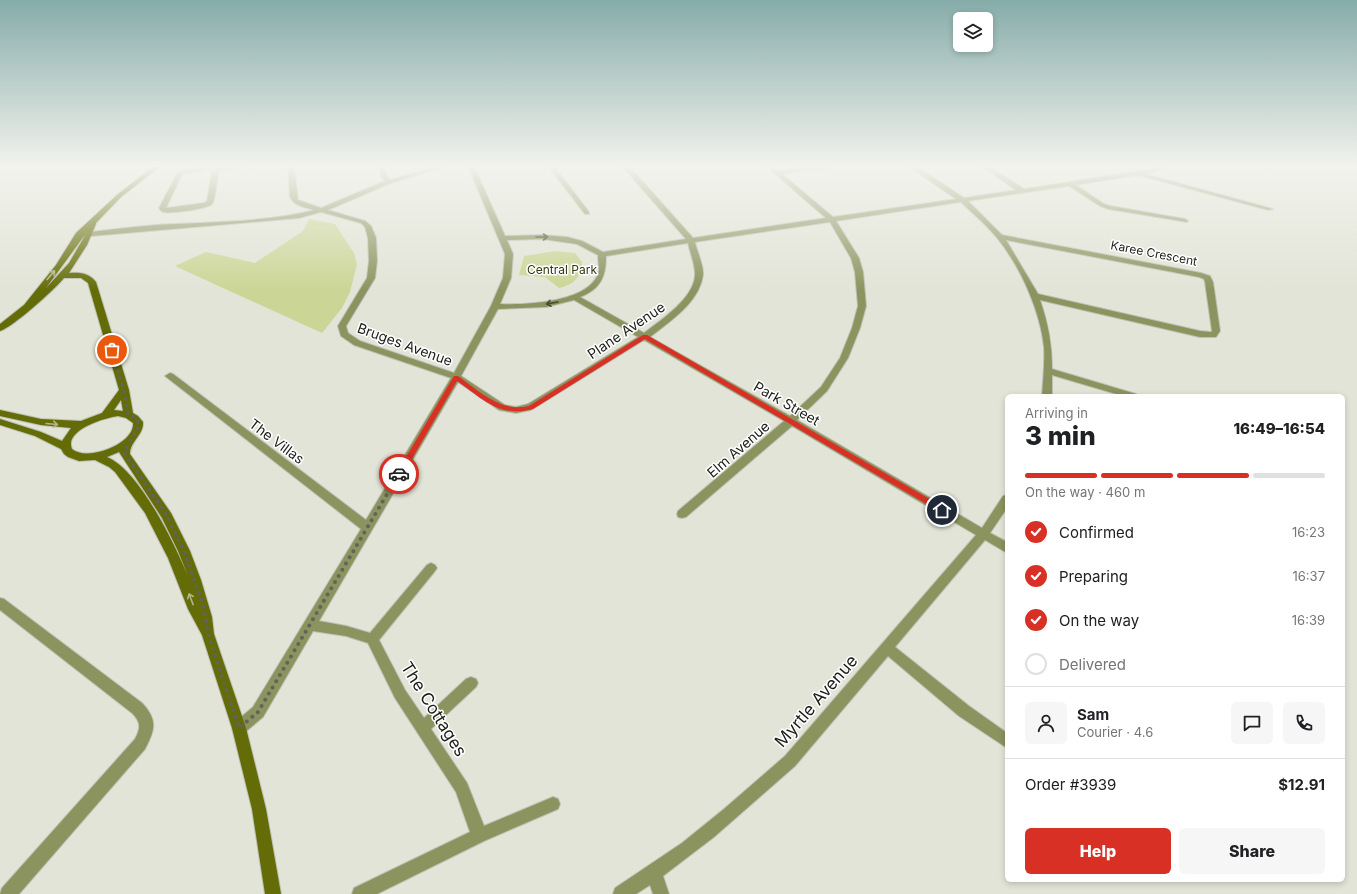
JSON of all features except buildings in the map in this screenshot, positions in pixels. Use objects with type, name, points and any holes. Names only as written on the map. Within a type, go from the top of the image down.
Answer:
[{"type":"street","points":[[27,307],[77,238],[108,208]]},
{"type":"street","points":[[162,208],[173,210],[194,208]]},
{"type":"street","name":"Bruges Avenue","points":[[314,208],[364,222],[368,226],[372,238],[373,261],[371,278],[342,326],[344,334],[357,343],[456,377]]},
{"type":"street","points":[[77,238],[191,229],[208,225],[299,216],[327,208]]},
{"type":"street","points":[[239,728],[258,712],[280,676],[456,377],[495,306],[507,278],[509,254],[490,208]]},
{"type":"street","points":[[583,208],[587,213]]},
{"type":"street","name":"Plane Avenue","points":[[456,377],[497,406],[509,410],[531,407],[645,336],[676,312],[686,302],[695,288],[699,274],[691,240],[662,208]]},
{"type":"street","name":"Elm Avenue","points":[[682,514],[791,421],[824,389],[844,358],[854,334],[862,306],[859,272],[855,258],[832,220],[818,208]]},
{"type":"street","points":[[503,238],[542,236],[564,238],[583,243],[602,254],[912,208]]},
{"type":"street","points":[[971,208],[1000,238],[1014,258],[1035,296],[1044,323],[1048,348],[1047,394]]},
{"type":"street","points":[[1109,208],[1185,221]]},
{"type":"street","points":[[1265,208],[1270,209]]},
{"type":"street","points":[[0,328],[13,320],[27,307],[39,299],[63,276],[71,266],[88,237],[94,222]]},
{"type":"street","name":"Karee Crescent","points":[[1000,238],[1201,274],[1207,278],[1209,282],[1216,331],[1213,334],[1200,334],[1035,296]]},
{"type":"street","points":[[495,306],[532,306],[576,298],[588,290],[597,281],[603,271],[604,262],[602,254]]},
{"type":"street","points":[[63,276],[84,276],[89,278],[92,282],[124,390],[128,414]]},
{"type":"street","name":"Park Street","points":[[576,298],[645,336],[1005,547]]},
{"type":"street","points":[[1048,371],[1126,394]]},
{"type":"street","name":"The Villas","points":[[170,376],[368,528]]},
{"type":"street","points":[[106,414],[124,390]]},
{"type":"street","points":[[0,413],[22,419],[56,425],[82,424]]},
{"type":"street","points":[[0,422],[38,434],[64,446],[67,452],[73,456],[84,458],[114,450],[129,441],[136,434],[139,427],[139,421],[135,416],[128,414],[106,414],[82,424],[66,439],[64,446]]},
{"type":"street","points":[[129,441],[125,449],[125,454],[167,516],[184,551],[203,604],[208,634],[239,728],[259,809],[273,894]]},
{"type":"street","points":[[96,456],[113,464],[122,472],[142,500],[174,557],[196,614],[201,625],[208,634]]},
{"type":"street","name":"Myrtle Avenue","points":[[621,894],[654,874],[760,789],[790,761],[983,535],[1005,502]]},
{"type":"street","points":[[309,625],[346,631],[372,639],[431,568]]},
{"type":"street","points":[[0,603],[137,708],[144,714],[148,723],[147,732],[140,744],[8,894]]},
{"type":"street","name":"The Cottages","points":[[372,639],[400,694],[424,728],[462,788],[479,836]]},
{"type":"street","points":[[887,648],[964,711],[1005,740]]},
{"type":"street","points":[[424,728],[471,683]]},
{"type":"street","points":[[360,894],[479,836],[553,804]]},
{"type":"street","points":[[654,874],[661,894]]},
{"type":"green space","points":[[309,219],[335,224],[354,253],[357,264],[350,292],[342,308],[322,333],[175,266],[206,252],[255,263],[303,231]]},
{"type":"green space","name":"Central Park","points":[[556,251],[575,253],[582,262],[580,272],[576,280],[573,282],[559,288],[545,277],[519,275],[524,256]]},
{"type":"way so far","points":[[112,350],[124,390],[128,414],[135,416],[139,421],[139,427],[136,434],[129,441],[125,449],[125,454],[167,516],[184,551],[203,604],[208,625],[208,634],[239,728],[258,712],[399,474]]},
{"type":"route","points":[[399,474],[456,377],[497,406],[509,410],[524,409],[531,407],[645,336],[942,510]]}]
